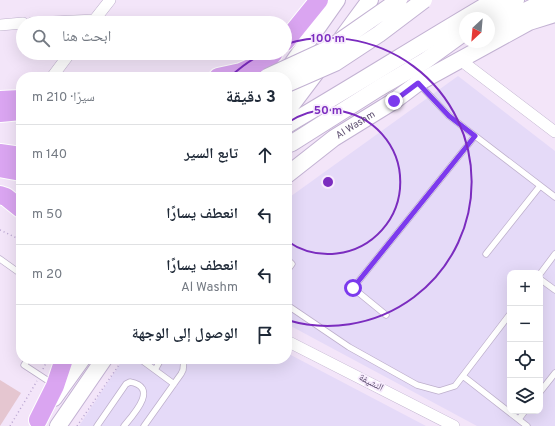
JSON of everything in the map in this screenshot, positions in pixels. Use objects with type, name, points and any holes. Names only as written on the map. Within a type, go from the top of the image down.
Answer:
[{"type":"main road","points":[[292,33],[319,0]]},
{"type":"main road","points":[[241,72],[268,60]]},
{"type":"main road","points":[[0,100],[16,99]]},
{"type":"main road","points":[[0,113],[16,111]]},
{"type":"main road","points":[[0,152],[16,155]]},
{"type":"main road","points":[[0,168],[16,171]]},
{"type":"main road","points":[[0,195],[6,197],[16,205]]},
{"type":"main road","points":[[36,423],[55,386],[62,364]]},
{"type":"street","points":[[97,16],[110,0]]},
{"type":"street","points":[[287,72],[337,0]]},
{"type":"street","points":[[292,104],[370,0]]},
{"type":"street","points":[[278,72],[330,48],[399,0]]},
{"type":"street","points":[[292,82],[335,63],[379,34],[424,0]]},
{"type":"street","points":[[292,122],[495,0]]},
{"type":"street","points":[[495,12],[516,0]]},
{"type":"street","points":[[495,21],[531,0]]},
{"type":"street","points":[[495,26],[537,5],[555,0]]},
{"type":"street","name":"Al Washm","points":[[292,170],[334,138],[394,101],[418,83],[529,22],[555,14]]},
{"type":"street","points":[[0,25],[16,24]]},
{"type":"street","points":[[425,61],[459,36]]},
{"type":"street","points":[[292,143],[379,88],[459,41]]},
{"type":"street","points":[[425,61],[459,44]]},
{"type":"street","points":[[460,59],[555,132]]},
{"type":"street","points":[[56,72],[65,60]]},
{"type":"street","name":"النشيفة","points":[[292,344],[454,426]]},
{"type":"street","points":[[36,423],[78,364]]},
{"type":"street","points":[[58,426],[101,364]]},
{"type":"lane","points":[[418,83],[449,116],[555,198]]},
{"type":"lane","points":[[386,315],[353,288],[475,136]]},
{"type":"lane","points":[[486,254],[540,186]]},
{"type":"lane","points":[[543,270],[555,254]]},
{"type":"lane","points":[[0,259],[16,270]]},
{"type":"lane","points":[[543,281],[555,290]]},
{"type":"lane","points":[[292,308],[349,347],[417,385],[439,391],[455,386],[507,318]]},
{"type":"lane","points":[[25,364],[24,365],[55,386]]},
{"type":"lane","points":[[147,364],[174,384]]},
{"type":"lane","points":[[155,370],[158,364]]},
{"type":"lane","points":[[144,426],[183,370],[184,364]]},
{"type":"lane","points":[[543,388],[555,373]]},
{"type":"lane","points":[[463,376],[527,426]]},
{"type":"lane","points":[[97,426],[126,384],[130,382],[139,385],[143,389],[144,397],[124,426]]},
{"type":"lane","points":[[519,420],[524,414]]},
{"type":"path","points":[[0,230],[16,238]]},
{"type":"path","points":[[10,426],[46,364]]},
{"type":"path","points":[[77,426],[120,364]]},
{"type":"shaded area","points":[[458,76],[555,151],[555,426],[477,426],[292,327],[292,195]]},
{"type":"shaded area","points":[[292,356],[426,426],[79,426],[120,364],[292,364]]},
{"type":"shaded area","points":[[0,380],[21,393],[0,426]]},
{"type":"route","points":[[353,288],[475,136],[449,116],[418,83],[394,101]]}]
